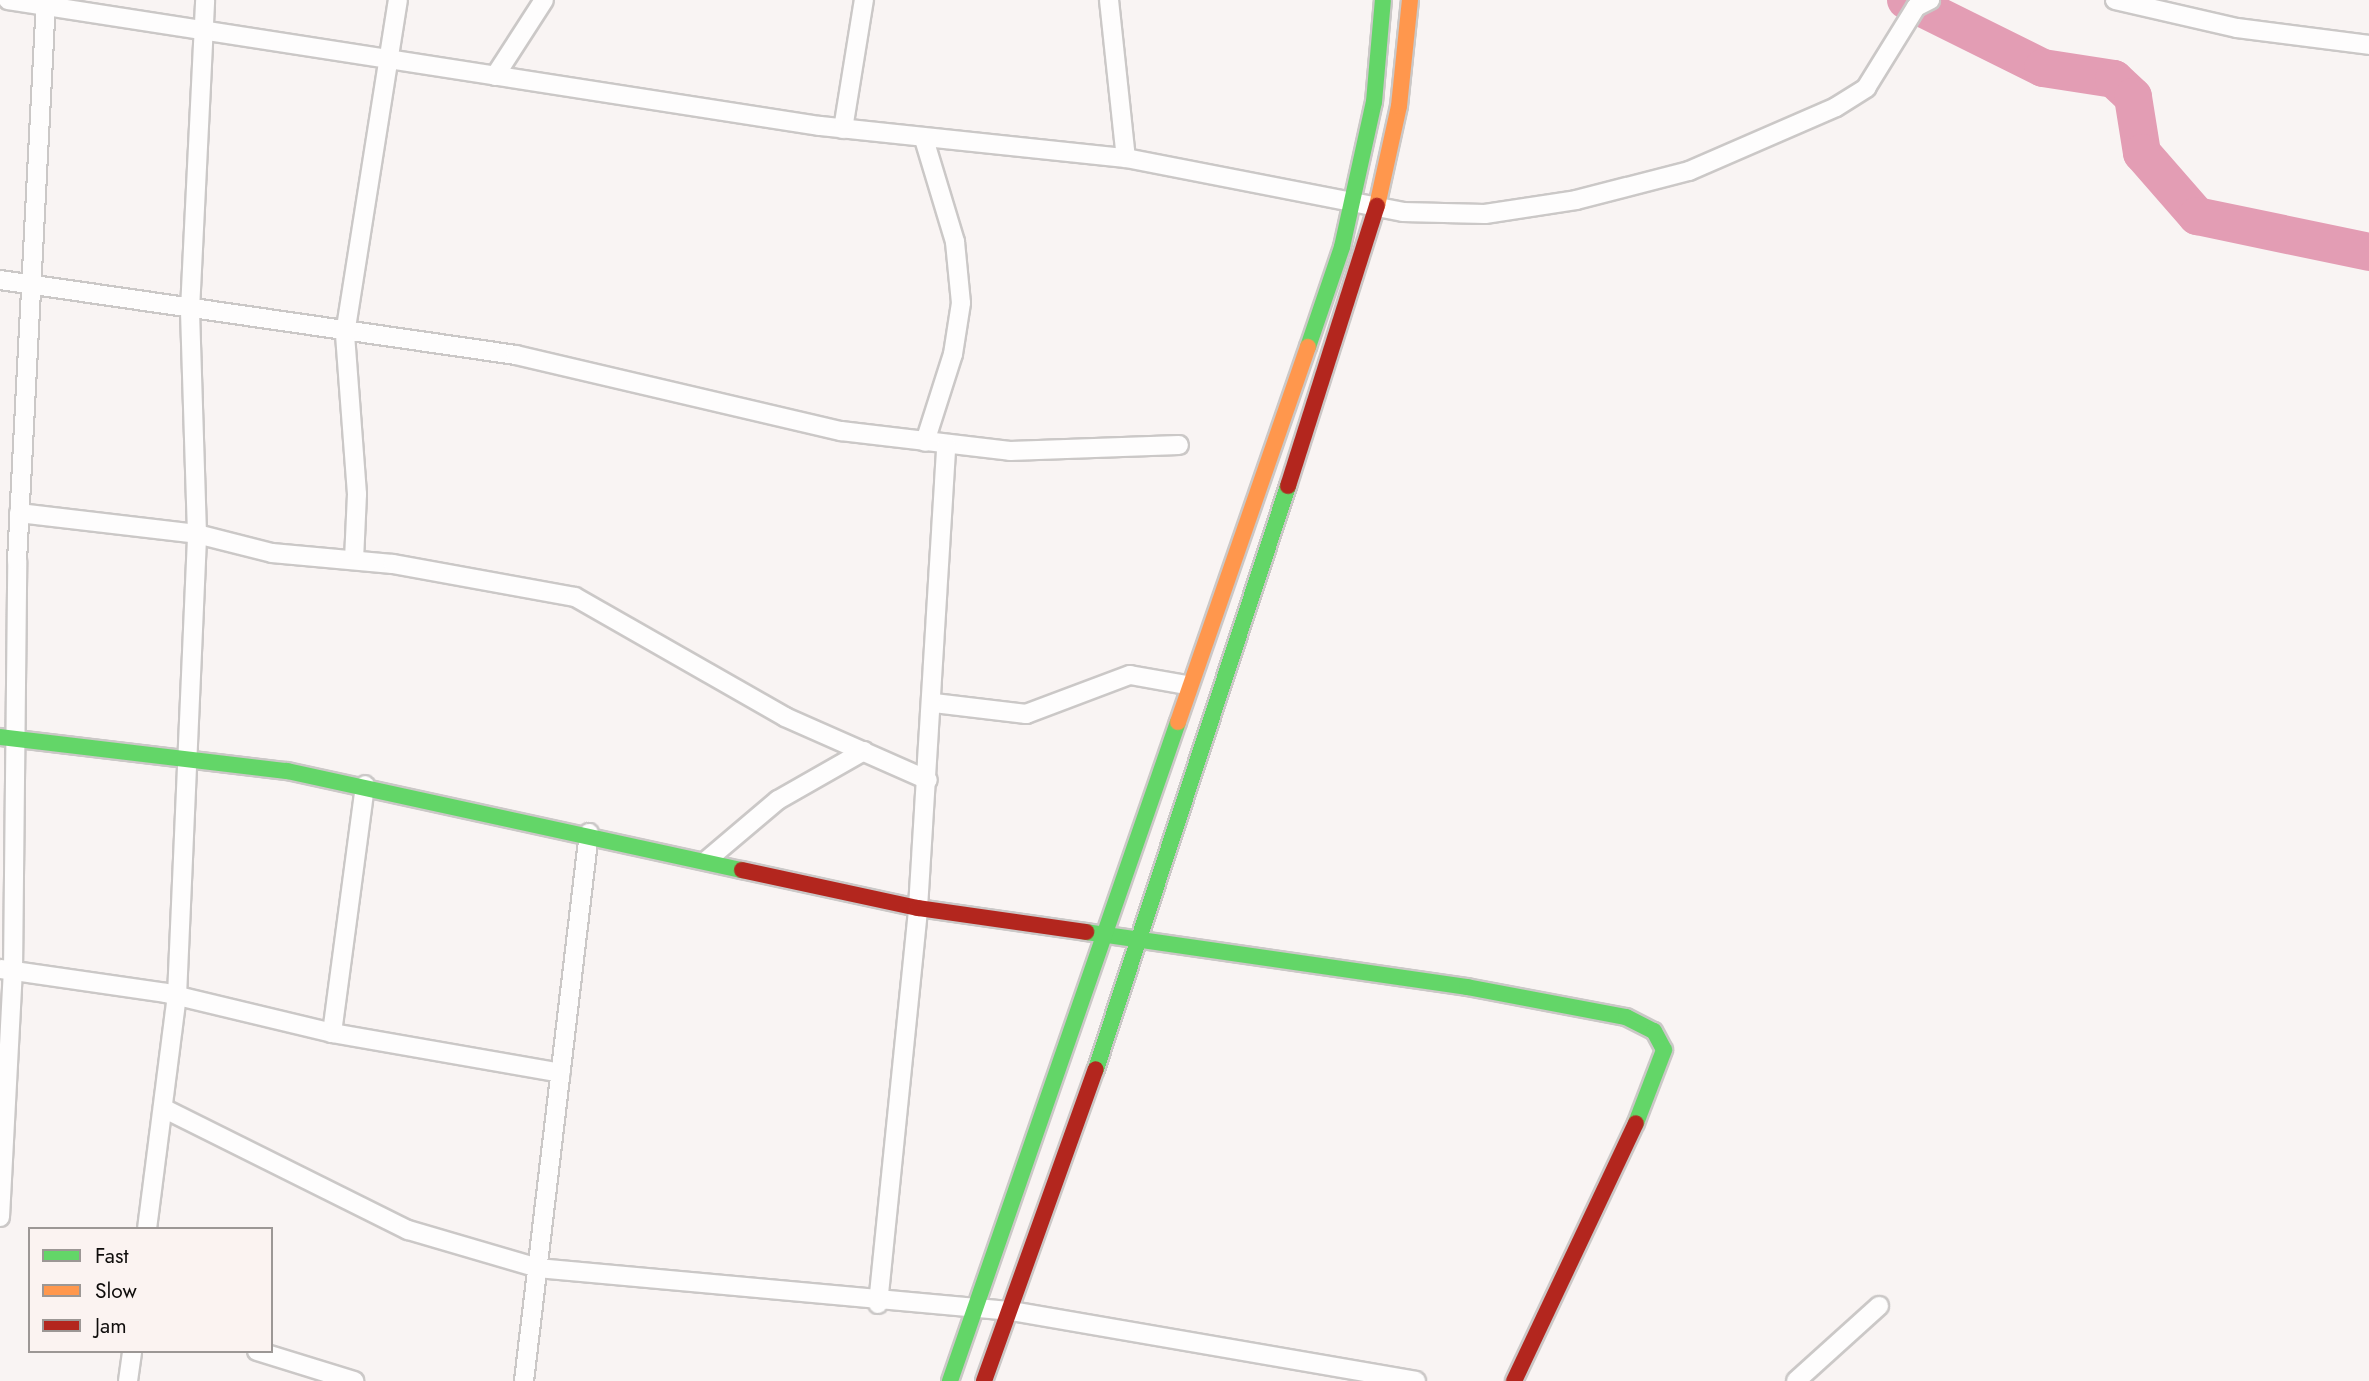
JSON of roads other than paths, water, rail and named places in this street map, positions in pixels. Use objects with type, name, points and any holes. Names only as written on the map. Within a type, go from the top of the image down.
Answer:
[{"type":"main road","points":[[950,1381],[1109,934],[1187,685],[1354,202],[1374,102],[1383,0]]},
{"type":"main road","points":[[984,1381],[1012,1311],[1143,937],[1216,698],[1381,207],[1409,0]]},
{"type":"main road","points":[[6,738],[187,757],[365,785],[918,908],[1143,937],[1467,987],[1626,1017],[1654,1031],[1664,1050],[1658,1076],[1514,1381]]},
{"type":"street","points":[[8,0],[45,3],[202,30],[843,129],[1126,158],[1381,207],[1485,214],[1576,200],[1689,172],[1866,88],[1916,7],[1930,0]]},
{"type":"street","points":[[147,1227],[177,996],[197,534],[190,310],[205,0]]},
{"type":"street","points":[[354,560],[357,494],[345,334],[385,58],[398,0]]},
{"type":"street","points":[[495,76],[544,0]]},
{"type":"street","points":[[843,129],[864,0]]},
{"type":"street","points":[[1109,0],[1126,158]]},
{"type":"street","points":[[2115,0],[2237,28],[2369,45]]},
{"type":"street","points":[[0,1217],[7,970],[6,738],[33,285],[45,3]]},
{"type":"street","points":[[924,139],[955,242],[961,303],[953,354],[925,442]]},
{"type":"street","points":[[0,280],[345,334],[516,355],[718,406],[946,445],[1106,452],[1179,445]]},
{"type":"street","points":[[877,1304],[918,908],[934,703],[946,445]]},
{"type":"street","points":[[19,513],[197,534],[272,552],[354,560],[575,597],[785,717],[928,780]]},
{"type":"street","points":[[934,703],[1026,714],[1130,675],[1187,685]]},
{"type":"street","points":[[707,860],[778,800],[864,751]]},
{"type":"street","points":[[332,1033],[365,785]]},
{"type":"street","points":[[524,1381],[589,833]]},
{"type":"street","points":[[7,970],[177,996],[332,1033],[561,1073]]},
{"type":"street","points":[[163,1108],[408,1230],[538,1268],[877,1304],[1012,1311],[1416,1381]]},
{"type":"street","points":[[1796,1381],[1879,1306]]},
{"type":"street","points":[[128,1381],[132,1353]]},
{"type":"street","points":[[263,1353],[354,1381]]},
{"type":"waterway","points":[[1906,0],[2043,68],[2114,79],[2133,97],[2142,153],[2197,216],[2369,252]]}]
